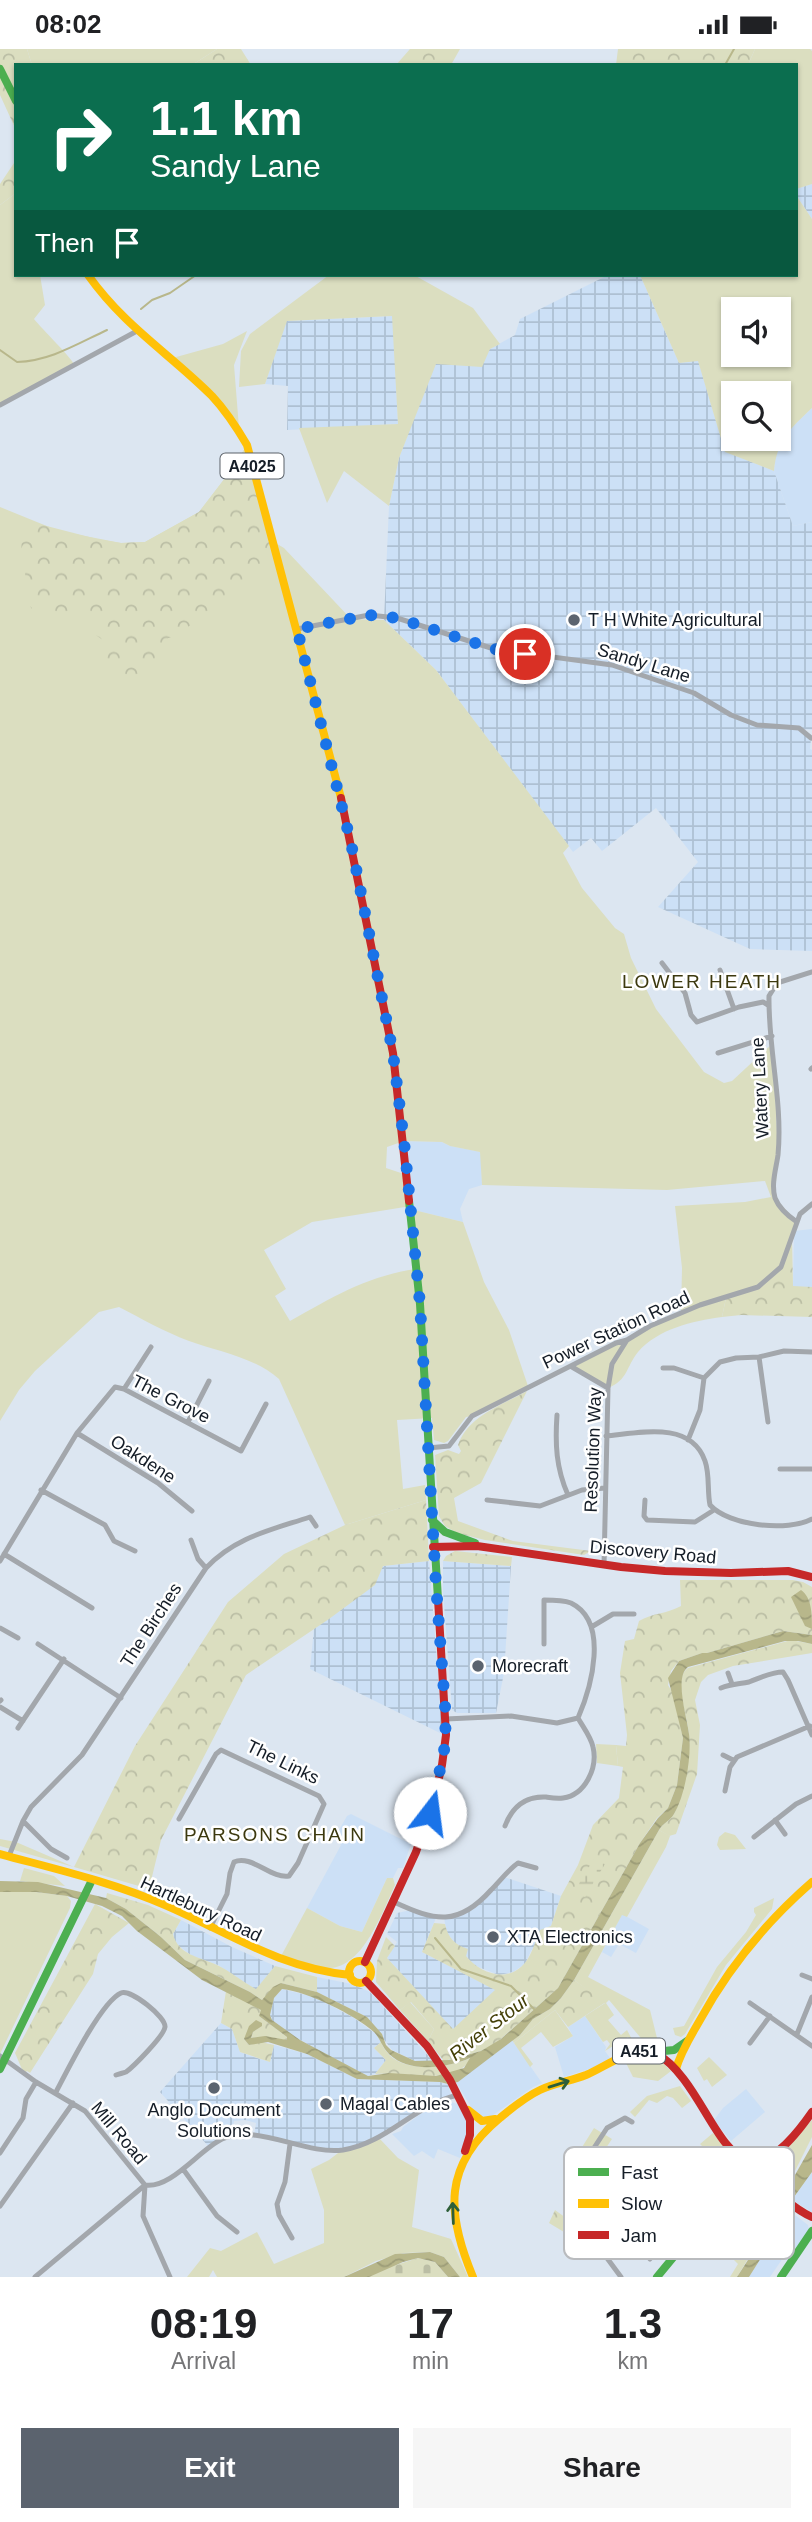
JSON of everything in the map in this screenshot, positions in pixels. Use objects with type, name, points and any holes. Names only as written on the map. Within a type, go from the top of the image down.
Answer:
[{"type":"main road","points":[[0,69],[14,97]]},
{"type":"main road","name":"A4025","points":[[90,277],[134,329],[225,409],[247,445],[341,797],[393,1053],[414,1231],[446,1719],[445,1744],[435,1795],[419,1845],[365,1962]]},
{"type":"main road","name":"Discovery Road","points":[[432,1519],[441,1529],[453,1536],[492,1547]]},
{"type":"main road","points":[[433,1544],[440,1536],[453,1536]]},
{"type":"main road","name":"Discovery Road","points":[[433,1544],[492,1547],[604,1565],[687,1572],[794,1571],[812,1577]]},
{"type":"main road","name":"Hartlebury Road","points":[[4,1855],[90,1884],[163,1904],[285,1963],[316,1972],[350,1975]]},
{"type":"main road","points":[[676,2069],[716,1990],[738,1958],[780,1909],[812,1882]]},
{"type":"main road","points":[[0,2070],[3,2058],[90,1884]]},
{"type":"main road","name":"A4025","points":[[350,1975],[349,1969],[354,1963],[365,1962]]},
{"type":"main road","name":"A4025","points":[[365,1962],[371,1971],[366,1981]]},
{"type":"main road","points":[[350,1975],[358,1982],[366,1981],[433,2054],[458,2095],[468,2113],[471,2130],[460,2166]]},
{"type":"main road","points":[[652,2052],[678,2048],[691,2036]]},
{"type":"main road","name":"A451","points":[[473,2277],[453,2224],[453,2192],[460,2166],[482,2133],[500,2117],[540,2090],[588,2074],[631,2053],[652,2052],[664,2057],[676,2069],[715,2128],[732,2147]]},
{"type":"main road","points":[[458,2095],[479,2120],[489,2122],[500,2117]]},
{"type":"main road","points":[[781,2147],[812,2112]]},
{"type":"main road","points":[[795,2208],[812,2217]]},
{"type":"main road","points":[[794,2256],[812,2228],[795,2208]]},
{"type":"main road","points":[[657,2277],[672,2259]]},
{"type":"main road","points":[[781,2277],[792,2259]]},
{"type":"street","points":[[0,405],[134,329]]},
{"type":"street","name":"Sandy Lane","points":[[297,629],[369,615],[397,618],[494,649],[612,665],[694,693],[731,715],[757,725],[799,728],[811,738]]},
{"type":"street","points":[[663,963],[685,993],[691,1015],[697,1022],[763,1002],[768,1005],[769,996],[777,983],[812,972]]},
{"type":"street","points":[[720,970],[734,1009]]},
{"type":"street","name":"Watery Lane","points":[[768,1005],[777,1095],[778,1154],[774,1181],[775,1198],[788,1216],[797,1222]]},
{"type":"street","points":[[718,1053],[772,1036]]},
{"type":"street","points":[[797,1222],[800,1214],[812,1204]]},
{"type":"street","name":"Power Station Road","points":[[428,1448],[449,1446],[472,1416],[616,1343],[627,1340],[650,1326],[700,1305],[758,1287],[782,1267],[797,1222]]},
{"type":"street","name":"Resolution Way","points":[[604,1565],[608,1388],[612,1364],[627,1340]]},
{"type":"street","points":[[124,1389],[151,1347]]},
{"type":"street","points":[[688,1440],[700,1410],[704,1378],[720,1362],[736,1357],[812,1352]]},
{"type":"street","points":[[759,1357],[768,1422]]},
{"type":"street","points":[[571,1366],[608,1388]]},
{"type":"street","points":[[663,1368],[674,1368],[704,1378]]},
{"type":"street","points":[[188,1422],[209,1381]]},
{"type":"street","name":"The Grove","points":[[0,1561],[77,1433],[115,1387],[124,1389],[241,1451],[266,1404]]},
{"type":"street","points":[[557,1415],[556,1457],[568,1495]]},
{"type":"street","points":[[607,1436],[661,1431],[688,1440],[697,1447],[705,1461],[710,1505],[714,1510],[738,1520],[788,1527],[812,1519]]},
{"type":"street","name":"Oakdene","points":[[77,1433],[136,1472],[158,1483],[192,1511]]},
{"type":"street","points":[[780,1468],[812,1469]]},
{"type":"street","points":[[487,1500],[540,1506],[589,1489],[605,1488]]},
{"type":"street","points":[[41,1490],[105,1525],[114,1541],[135,1551]]},
{"type":"street","points":[[645,1500],[644,1516],[647,1520],[695,1522],[714,1510]]},
{"type":"street","name":"The Birches","points":[[4,1855],[39,1797],[82,1755],[206,1568],[220,1553],[237,1542],[310,1517],[316,1526]]},
{"type":"street","points":[[191,1540],[198,1559],[206,1568]]},
{"type":"street","points":[[4,1554],[92,1608]]},
{"type":"street","points":[[544,1644],[544,1600],[572,1604],[593,1626],[595,1635],[588,1696],[578,1718]]},
{"type":"street","points":[[593,1626],[613,1614],[634,1614]]},
{"type":"street","points":[[0,1628],[18,1638]]},
{"type":"street","points":[[38,1644],[121,1698]]},
{"type":"street","points":[[18,1728],[64,1659]]},
{"type":"street","points":[[721,1688],[783,1672],[789,1680],[812,1735]]},
{"type":"street","points":[[728,1673],[732,1684]]},
{"type":"street","points":[[0,1707],[23,1721]]},
{"type":"street","points":[[446,1719],[511,1716],[557,1723],[578,1718]]},
{"type":"street","points":[[505,1826],[510,1813],[521,1803],[534,1798],[561,1799],[575,1795],[584,1785],[593,1771],[594,1752],[593,1743],[578,1718]]},
{"type":"street","points":[[733,1760],[810,1726]]},
{"type":"street","name":"The Links","points":[[179,1819],[216,1754],[222,1750],[319,1795],[324,1804],[298,1863],[289,1876],[281,1877],[243,1860],[234,1862],[229,1873],[227,1894],[210,1928]]},
{"type":"street","points":[[723,1755],[733,1760]]},
{"type":"street","points":[[725,1791],[733,1760]]},
{"type":"street","points":[[754,1837],[796,1804],[812,1796]]},
{"type":"street","points":[[23,1821],[51,1849],[67,1858]]},
{"type":"street","points":[[775,1821],[785,1834]]},
{"type":"street","points":[[394,1902],[436,1918],[461,1915],[477,1905],[511,1868],[519,1863],[536,1868]]},
{"type":"street","points":[[802,1975],[812,1979]]},
{"type":"street","points":[[56,2092],[97,2018],[120,1994],[126,1993],[157,2013],[164,2020],[165,2027],[159,2038],[127,2071],[116,2075]]},
{"type":"street","points":[[797,2034],[812,1997]]},
{"type":"street","points":[[750,2003],[812,2046]]},
{"type":"street","points":[[750,2043],[770,2016]]},
{"type":"street","name":"Mill Road","points":[[3,2058],[36,2082],[85,2111],[145,2185]]},
{"type":"street","points":[[0,2153],[23,2118],[26,2099],[36,2082]]},
{"type":"street","points":[[35,2277],[145,2185],[158,2184],[183,2169],[216,2142],[237,2134],[330,2150],[355,2147],[379,2138],[427,2105],[458,2095]]},
{"type":"street","points":[[0,2206],[73,2103]]},
{"type":"street","points":[[595,2147],[607,2128],[625,2118],[632,2122]]},
{"type":"street","points":[[290,2144],[285,2182],[277,2204],[279,2215],[292,2238]]},
{"type":"street","points":[[183,2169],[217,2216],[237,2232]]},
{"type":"street","points":[[145,2185],[143,2216],[170,2277]]},
{"type":"street","points":[[608,2259],[621,2277]]},
{"type":"shaded area","points":[[812,184],[812,219],[798,198],[798,188]]},
{"type":"shaded area","points":[[604,277],[641,277],[679,363],[698,360],[721,438],[721,451],[774,471],[793,526],[812,522],[812,730],[801,729],[811,738],[812,750],[812,951],[750,949],[658,907],[698,862],[656,808],[602,851],[591,838],[573,852],[436,670],[384,620],[389,506],[399,458],[434,364],[490,349],[515,335],[520,319]]},
{"type":"shaded area","points":[[393,316],[398,424],[287,430],[288,386],[265,384],[286,321]]},
{"type":"shaded area","points":[[812,408],[812,522],[793,526],[774,471],[777,451],[791,451],[791,428]]},
{"type":"shaded area","points":[[404,1141],[442,1142],[481,1152],[482,1185],[469,1189],[460,1209],[463,1222],[418,1211],[411,1212]]},
{"type":"shaded area","points":[[812,1229],[812,1287],[793,1287],[794,1231]]},
{"type":"shaded area","points":[[429,1561],[442,1723],[440,1733],[310,1669],[314,1628],[374,1585],[383,1566]]},
{"type":"shaded area","points":[[443,1561],[511,1566],[504,1673],[496,1713],[457,1713],[452,1710]]},
{"type":"shaded area","points":[[351,1814],[411,1844],[403,1868],[398,1868],[393,1878],[387,1878],[362,1932],[340,1926],[307,1908],[341,1845],[335,1837],[347,1816]]},
{"type":"shaded area","points":[[504,1877],[561,1896],[551,1926],[531,1951],[525,1964],[513,1972],[499,1975],[473,1965],[447,1933],[444,1918],[461,1915]]},
{"type":"shaded area","points":[[411,1910],[436,1918],[422,1952],[496,1990],[453,2030],[387,1958],[397,1942],[387,1934],[397,1913]]},
{"type":"shaded area","points":[[622,1914],[649,1929],[636,1953],[619,1944],[611,1957],[602,1952]]},
{"type":"shaded area","points":[[181,1920],[275,1966],[256,1990],[218,1965],[192,1956],[175,1943],[173,1934]]},
{"type":"shaded area","points":[[317,1977],[352,1984],[370,1992],[434,2062],[415,2061],[392,2050],[367,2017],[317,1992]]},
{"type":"shaded area","points":[[282,1989],[315,1997],[354,2018],[376,2034],[381,2042],[374,2048],[386,2060],[375,2074],[368,2076],[325,2054],[272,2020],[270,2015],[274,1998]]},
{"type":"shaded area","points":[[585,2016],[606,2047],[605,2051],[610,2058],[592,2068],[564,2077],[555,2047],[573,2036],[568,2027]]},
{"type":"shaded area","points":[[221,2023],[232,2029],[240,2052],[257,2058],[270,2062],[274,2045],[307,2054],[357,2079],[448,2084],[451,2096],[439,2100],[391,2131],[355,2147],[330,2150],[254,2136],[256,2123],[245,2120],[234,2121],[231,2136],[209,2147],[160,2092]]},
{"type":"shaded area","points":[[512,2040],[542,2083],[489,2118],[484,2117],[471,2107],[456,2082]]},
{"type":"shaded area","points":[[746,2089],[765,2112],[731,2141],[714,2120],[723,2108]]},
{"type":"shaded area","points":[[448,2101],[458,2104],[466,2117],[466,2141],[460,2158],[438,2149],[434,2159],[422,2151],[414,2156],[392,2134],[401,2131],[427,2109]]},
{"type":"shaded area","points":[[812,2172],[812,2212],[794,2201]]},
{"type":"shaded area","points":[[794,2214],[808,2225],[809,2230],[798,2249],[795,2248]]},
{"type":"shaded area","points":[[760,2259],[782,2259],[770,2277],[749,2277]]},
{"type":"green space","points":[[0,49],[27,49],[31,63],[14,63],[14,126],[0,95]]},
{"type":"green space","points":[[27,49],[217,49],[195,63],[31,63]]},
{"type":"green space","points":[[217,49],[241,49],[250,63],[195,63]]},
{"type":"green space","points":[[410,49],[460,49],[452,63],[398,63]]},
{"type":"green space","points":[[618,49],[755,49],[749,63],[616,63]]},
{"type":"green space","points":[[755,49],[812,51],[812,184],[798,188],[798,63],[749,63]]},
{"type":"green space","points":[[14,163],[14,194],[0,205],[0,184]]},
{"type":"green space","points":[[14,194],[14,277],[40,277],[45,305],[34,319],[75,366],[0,405],[0,205]]},
{"type":"green space","points":[[798,198],[812,219],[812,408],[791,430],[791,381],[721,381],[721,439],[698,361],[679,363],[641,277],[798,277]]},
{"type":"green space","points":[[326,277],[418,277],[473,308],[500,344],[490,349],[482,367],[436,364],[399,458],[389,506],[344,471],[327,503],[299,428],[398,424],[392,316],[287,321],[265,384],[239,387],[241,351],[250,334]]},
{"type":"green space","points":[[247,331],[234,365],[239,428],[169,359],[223,344]]},
{"type":"green space","points":[[247,445],[272,541],[284,548],[351,619],[384,620],[436,670],[569,846],[563,853],[582,888],[615,928],[624,934],[631,958],[656,1009],[704,1072],[724,1083],[732,1081],[773,1043],[778,1154],[775,1198],[797,1222],[786,1259],[758,1287],[726,1298],[722,1317],[688,1324],[655,1337],[638,1352],[619,1381],[608,1388],[571,1366],[681,1313],[682,1268],[675,1206],[745,1202],[771,1197],[765,1181],[667,1190],[482,1185],[480,1152],[442,1142],[404,1141],[387,1147],[386,1168],[407,1175],[411,1206],[312,1222],[264,1250],[286,1289],[275,1296],[290,1321],[366,1282],[416,1269],[411,1212],[418,1211],[463,1222],[484,1282],[509,1330],[528,1386],[466,1417],[444,1443],[434,1440],[432,1418],[397,1420],[403,1489],[425,1485],[426,1500],[345,1525],[279,1379],[259,1365],[180,1337],[119,1307],[99,1312],[35,1371],[19,1390],[0,1421],[0,507],[59,531],[121,543],[145,542],[199,512]]},
{"type":"green space","points":[[247,445],[278,565],[254,583],[241,584],[232,590],[221,609],[184,629],[180,637],[168,638],[149,677],[129,686],[109,677],[99,659],[106,642],[91,632],[90,608],[82,605],[57,618],[31,608],[21,546],[24,536],[35,523],[97,539],[121,543],[145,542],[199,512]]},
{"type":"green space","points":[[725,451],[778,451],[774,471]]},
{"type":"green space","points":[[792,1238],[793,1286],[812,1287],[812,1317],[722,1317],[726,1298],[758,1287],[781,1267]]},
{"type":"green space","points":[[527,1391],[481,1483],[454,1498],[458,1521],[513,1541],[591,1551],[584,1555],[485,1540],[457,1533],[445,1526],[439,1516],[435,1455],[448,1450],[459,1454],[461,1451],[458,1445],[469,1426],[487,1412]]},
{"type":"green space","points":[[426,1500],[429,1561],[383,1566],[375,1585],[246,1675],[161,1840],[149,1889],[74,1867],[135,1746],[228,1602],[284,1554],[345,1525]]},
{"type":"green space","points":[[455,1551],[512,1557],[511,1566],[443,1561]]},
{"type":"green space","points":[[680,1580],[803,1582],[812,1587],[812,1635],[783,1631],[679,1661],[671,1671],[668,1685],[674,1695],[683,1738],[677,1785],[668,1808],[657,1818],[640,1843],[558,1988],[495,2044],[481,2051],[444,2061],[428,2041],[434,2029],[411,2002],[400,2010],[376,1982],[377,1961],[386,1937],[395,1946],[387,1958],[453,2029],[495,1990],[422,1952],[434,1923],[445,1924],[453,1940],[468,1949],[466,1956],[471,1962],[485,1971],[508,1974],[525,1963],[540,1930],[551,1926],[561,1896],[578,1865],[593,1825],[619,1798],[623,1767],[618,1766],[616,1745],[626,1746],[627,1735],[620,1673],[625,1641],[634,1639],[639,1621],[681,1606]]},
{"type":"green space","points":[[791,1640],[812,1644],[812,1653],[733,1666],[708,1675],[701,1682],[695,1700],[700,1725],[697,1774],[676,1834],[669,1836],[659,1830],[677,1807],[688,1764],[689,1735],[681,1689],[683,1673],[688,1668]]},
{"type":"green space","points":[[596,1744],[616,1745],[618,1766],[597,1763]]},
{"type":"green space","points":[[659,1830],[670,1836],[666,1847],[627,1917],[622,1915],[588,1977],[650,2010],[657,2038],[653,2043],[645,2043],[609,2000],[606,2003],[614,2015],[608,2020],[621,2035],[627,2030],[635,2045],[633,2049],[610,2058],[633,2044],[628,2037],[605,2051],[610,2044],[607,2040],[603,2042],[585,2016],[605,2003],[574,1980]]},
{"type":"green space","points":[[725,1832],[735,1835],[746,1849],[720,1850],[717,1845],[719,1837]]},
{"type":"green space","points":[[0,1839],[16,1842],[74,1867],[0,1846]]},
{"type":"green space","points":[[595,1857],[605,1864],[585,1897],[575,1890]]},
{"type":"green space","points":[[24,1868],[54,1876],[65,1886],[20,1881]]},
{"type":"green space","points":[[387,1878],[393,1878],[395,1885],[370,1936],[352,1958],[342,1965],[330,1968],[311,1966],[281,1956],[307,1908],[340,1926],[362,1932]]},
{"type":"green space","points":[[0,1892],[36,1892],[67,1896],[71,1901],[0,2054]]},
{"type":"green space","points":[[107,1893],[148,1905],[181,1920],[173,1934],[180,1947],[222,1967],[256,1989],[275,1966],[317,1977],[317,1992],[281,1983],[262,2000],[185,1960],[126,1909],[106,1898]]},
{"type":"green space","points":[[774,1898],[772,1909],[726,1965],[685,2034],[681,2037],[675,2035],[673,2028],[684,2026],[717,1967],[746,1932],[756,1915],[754,1908]]},
{"type":"green space","points":[[95,1904],[129,1923],[112,1937],[98,1954],[93,1974],[30,2073],[27,2071],[24,2074],[15,2053]]},
{"type":"green space","points":[[574,1980],[606,2002],[568,2027],[555,2010],[514,2043],[512,2040],[520,2035],[533,2019],[550,2009]]},
{"type":"green space","points":[[226,1991],[262,2010],[259,2016],[287,2037],[288,2041],[268,2037],[251,2038],[262,2023],[244,2039],[249,2045],[261,2042],[274,2045],[270,2062],[240,2052],[232,2029],[221,2023]]},
{"type":"green space","points":[[410,2002],[434,2029],[428,2041],[400,2010]]},
{"type":"green space","points":[[555,2010],[573,2036],[553,2047],[541,2032],[521,2048],[533,2064],[530,2067],[514,2043]]},
{"type":"green space","points":[[381,2042],[387,2053],[408,2065],[434,2067],[471,2058],[464,2067],[441,2075],[375,2074],[386,2060],[374,2048]]},
{"type":"green space","points":[[639,2055],[659,2059],[671,2071],[658,2081],[633,2077],[625,2061]]},
{"type":"green space","points":[[709,2057],[727,2075],[712,2087],[707,2079],[704,2081],[697,2068]]},
{"type":"green space","points":[[680,2086],[691,2101],[682,2108],[673,2098],[667,2096],[657,2103],[649,2100],[635,2117],[630,2112],[647,2096]]},
{"type":"green space","points":[[812,2120],[812,2137],[794,2173],[794,2147],[788,2147]]},
{"type":"green space","points":[[594,2128],[612,2139],[607,2147],[582,2147]]},
{"type":"green space","points":[[713,2133],[725,2147],[703,2147],[700,2144]]},
{"type":"green space","points":[[379,2138],[398,2158],[419,2170],[412,2227],[451,2239],[468,2277],[460,2277],[444,2257],[430,2252],[404,2253],[376,2261],[344,2277],[217,2277],[213,2270],[209,2277],[187,2277],[210,2248],[221,2251],[257,2232],[274,2264],[324,2243],[324,2210],[311,2169],[342,2150]]},
{"type":"green space","points":[[555,2210],[564,2216],[564,2232],[549,2223]]},
{"type":"green space","points":[[418,2258],[435,2262],[448,2277],[358,2277]]},
{"type":"green space","points":[[733,2259],[748,2259],[737,2277],[730,2277],[738,2264]]},
{"type":"water","points":[[801,1590],[809,1602],[812,1629],[805,1626],[791,1597]]},
{"type":"water","points":[[783,1631],[812,1635],[812,1644],[785,1641],[688,1667],[684,1672],[682,1688],[689,1753],[687,1775],[674,1814],[659,1830],[574,1980],[561,1998],[550,2009],[533,2019],[520,2035],[458,2082],[448,2084],[357,2079],[307,2054],[268,2042],[249,2045],[244,2039],[249,2026],[256,2020],[262,2023],[262,2026],[253,2032],[251,2038],[265,2036],[287,2040],[287,2037],[259,2016],[261,2010],[202,1980],[137,1931],[122,1916],[102,1906],[67,1896],[36,1892],[0,1892],[0,1881],[38,1882],[106,1898],[126,1909],[185,1960],[262,2000],[273,1987],[281,1983],[317,1992],[367,2017],[382,2034],[391,2050],[415,2061],[449,2060],[481,2051],[501,2039],[558,1988],[640,1843],[668,1808],[677,1785],[683,1738],[668,1678],[679,1661]],"holes":[[[282,1989],[317,1999],[355,2018],[374,2032],[389,2054],[407,2064],[418,2067],[439,2066],[470,2058],[464,2068],[436,2076],[389,2073],[368,2076],[300,2040],[272,2020],[270,2015],[274,1998]]]},
{"type":"water","points":[[812,2145],[812,2172],[794,2197],[794,2177]]},
{"type":"water","points":[[430,2252],[444,2257],[460,2277],[448,2277],[435,2262],[418,2258],[369,2277],[344,2277],[395,2254]]},
{"type":"water","points":[[749,2259],[760,2259],[749,2277],[737,2277]]},
{"type":"waterway","points":[[726,63],[734,49]]},
{"type":"waterway","points":[[141,309],[193,277]]},
{"type":"waterway","points":[[0,350],[17,362],[41,359],[107,330]]},
{"type":"waterway","name":"River Stour","points":[[435,1938],[461,1969],[511,1986],[535,2010]]},
{"type":"traffic: fast","points":[[0,69],[14,97]]},
{"type":"traffic: fast","points":[[409,1201],[420,1304],[438,1599]]},
{"type":"traffic: fast","points":[[432,1520],[445,1532],[475,1543]]},
{"type":"traffic: fast","points":[[0,2069],[92,1880]]},
{"type":"traffic: fast","points":[[654,2052],[674,2050],[687,2041]]},
{"type":"traffic: fast","points":[[794,2258],[812,2231]]},
{"type":"traffic: fast","points":[[657,2277],[672,2259]]},
{"type":"traffic: fast","points":[[781,2277],[793,2259]]},
{"type":"traffic: slow","points":[[90,277],[132,325],[212,396],[247,445],[341,798]]},
{"type":"traffic: slow","points":[[0,1854],[125,1889],[277,1957],[299,1965],[350,1975]]},
{"type":"traffic: slow","points":[[676,2069],[711,2000],[736,1964],[764,1929],[812,1882]]},
{"type":"traffic: slow","points":[[360,1961],[368,1964],[371,1972],[368,1980],[360,1983],[352,1980],[349,1972],[352,1964],[360,1961]]},
{"type":"traffic: slow","points":[[473,2277],[458,2232],[455,2191],[459,2172],[481,2136],[514,2107],[540,2090],[586,2075],[628,2055],[656,2053]]},
{"type":"traffic: slow","points":[[468,2110],[482,2121],[495,2119]]},
{"type":"traffic: jam","points":[[341,798],[393,1053],[409,1201]]},
{"type":"traffic: jam","points":[[433,1547],[477,1546],[665,1571],[788,1571],[812,1577]]},
{"type":"traffic: jam","points":[[365,1962],[416,1852],[442,1765],[446,1735],[438,1599]]},
{"type":"traffic: jam","points":[[366,1981],[427,2046],[450,2080],[470,2120],[470,2135],[465,2151]]},
{"type":"traffic: jam","points":[[656,2053],[677,2071],[729,2147]]},
{"type":"traffic: jam","points":[[783,2147],[812,2112]]},
{"type":"traffic: jam","points":[[794,2207],[812,2217]]},
{"type":"place","name":"T H White Agricultural","points":[[574,620]]},
{"type":"place","name":"Morecraft","points":[[478,1666]]},
{"type":"place","name":"XTA Electronics","points":[[493,1937]]},
{"type":"place","name":"Anglo Document Solutions","points":[[214,2088]]},
{"type":"place","name":"Magal Cables","points":[[326,2104]]},
{"type":"district","name":"LOWER HEATH","points":[[702,981]]},
{"type":"district","name":"PARSONS CHAIN","points":[[275,1834]]},
{"type":"route","points":[[430,1813],[444,1752],[446,1719],[420,1304],[404,1141],[393,1053],[351,843],[297,629],[381,615],[494,649],[525,654]]}]
